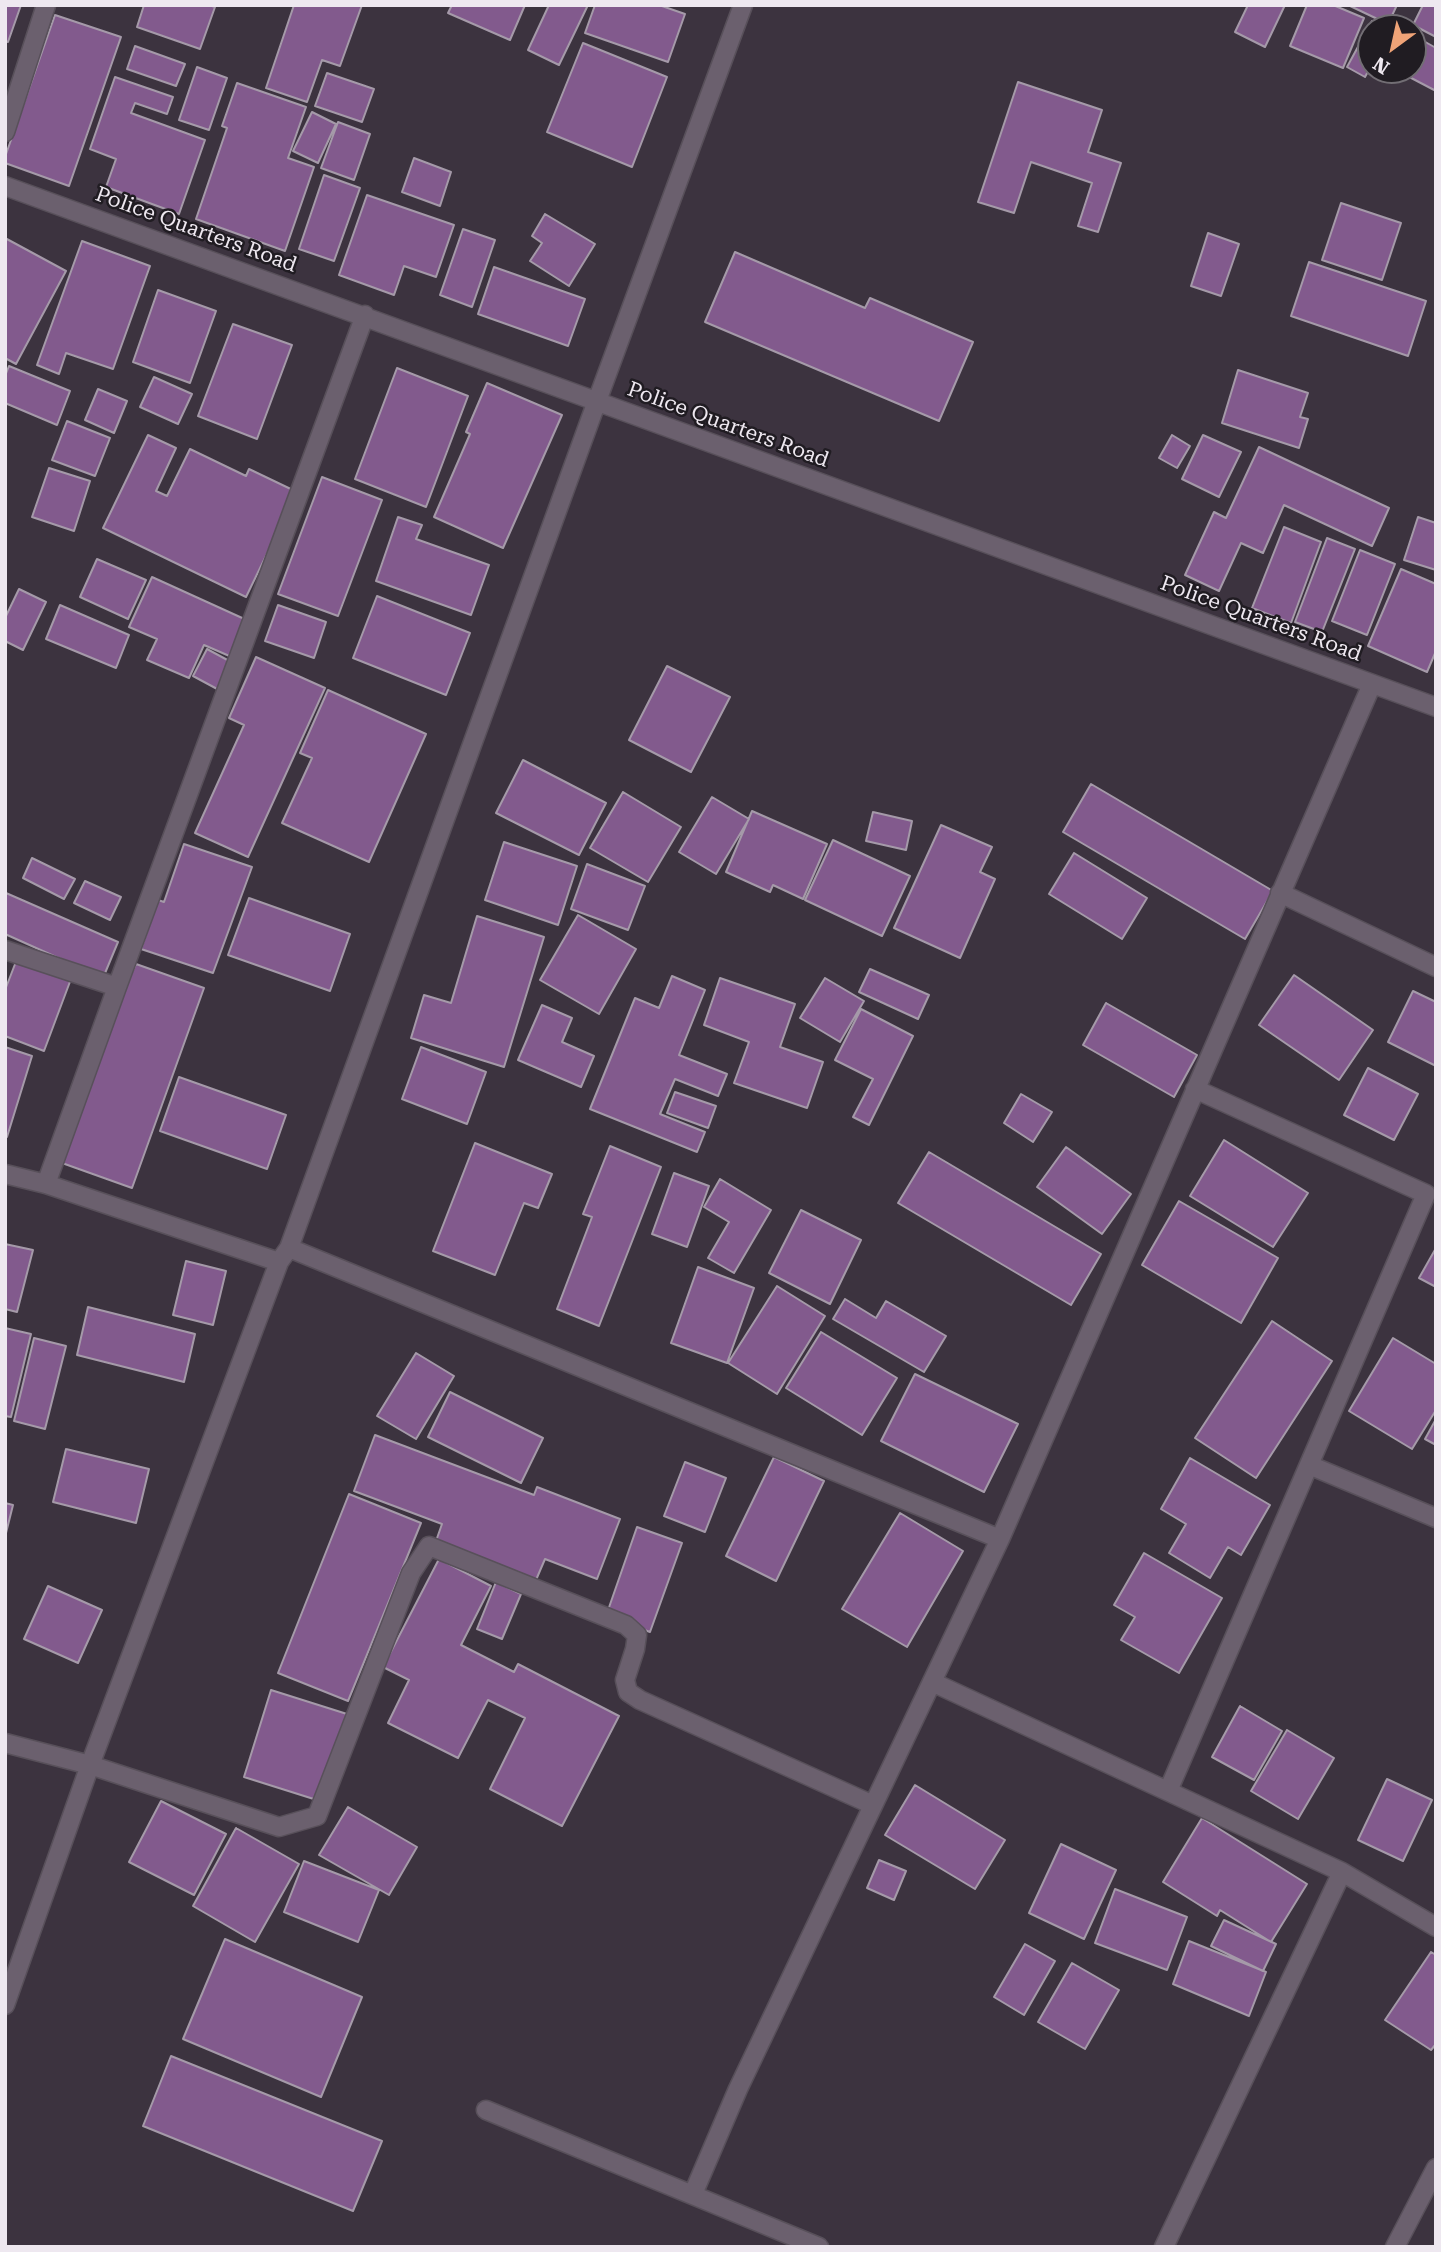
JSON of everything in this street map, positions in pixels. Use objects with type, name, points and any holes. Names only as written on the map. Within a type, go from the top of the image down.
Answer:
[{"type":"street","points":[[5,132],[46,5]]},
{"type":"street","points":[[5,2005],[90,1765],[284,1255],[744,5]]},
{"type":"street","name":"Police Quarters Road","points":[[5,186],[365,315],[1436,708]]},
{"type":"street","points":[[46,1184],[365,315]]},
{"type":"street","points":[[693,2194],[737,2089],[1000,1539],[1372,684]]},
{"type":"street","points":[[1280,893],[1436,967]]},
{"type":"street","points":[[5,950],[117,986]]},
{"type":"street","points":[[1168,1791],[1309,1465],[1431,1197],[1195,1089]]},
{"type":"street","points":[[5,1174],[284,1255],[1000,1539]]},
{"type":"street","points":[[1309,1465],[1436,1518]]},
{"type":"street","points":[[5,1743],[90,1765],[279,1827],[317,1816],[411,1573],[429,1546],[626,1625],[637,1635],[625,1679],[628,1692],[640,1700],[873,1805]]},
{"type":"street","points":[[932,1682],[1342,1872],[1436,1927]]},
{"type":"street","points":[[1164,2247],[1342,1872]]},
{"type":"street","points":[[486,2110],[819,2247]]},
{"type":"street","points":[[1395,2247],[1436,2168]]},
{"type":"building","points":[[5,5],[21,5],[8,42],[5,41]]},
{"type":"building","points":[[144,5],[215,7],[200,49],[137,27]]},
{"type":"building","points":[[294,5],[362,5],[340,66],[322,60],[307,102],[266,88]]},
{"type":"building","points":[[452,5],[525,5],[510,40],[448,13]]},
{"type":"building","points":[[549,5],[588,5],[559,65],[528,50]]},
{"type":"building","points":[[595,5],[659,5],[685,14],[668,62],[585,33]]},
{"type":"building","points":[[1248,5],[1285,5],[1265,47],[1235,32]]},
{"type":"building","points":[[1307,5],[1333,5],[1357,15],[1357,35],[1343,68],[1290,46]]},
{"type":"building","points":[[1348,5],[1397,5],[1393,14],[1367,14]]},
{"type":"building","points":[[1423,5],[1436,5],[1436,37],[1427,32],[1427,14],[1418,14]]},
{"type":"building","points":[[55,15],[121,37],[69,186],[5,163]]},
{"type":"building","points":[[583,43],[667,77],[632,167],[547,132]]},
{"type":"building","points":[[1427,43],[1436,48],[1436,91],[1423,84],[1427,84]]},
{"type":"building","points":[[135,46],[185,64],[176,86],[127,69]]},
{"type":"building","points":[[1357,49],[1357,73],[1347,67]]},
{"type":"building","points":[[197,67],[227,78],[209,130],[179,120]]},
{"type":"building","points":[[327,73],[374,89],[362,122],[315,106]]},
{"type":"building","points":[[115,77],[173,97],[167,114],[135,103],[131,113],[205,140],[179,214],[106,187],[116,159],[90,149]]},
{"type":"building","points":[[1018,82],[1102,110],[1088,152],[1121,163],[1098,232],[1078,226],[1092,183],[1031,162],[1014,213],[978,202]]},
{"type":"building","points":[[237,83],[306,107],[288,158],[314,167],[285,251],[196,219],[227,128],[222,126]]},
{"type":"building","points":[[312,112],[336,124],[318,163],[293,151]]},
{"type":"building","points":[[338,122],[370,134],[354,180],[321,168]]},
{"type":"building","points":[[414,158],[451,172],[440,206],[402,192]]},
{"type":"building","points":[[324,175],[360,188],[334,261],[299,249]]},
{"type":"building","points":[[367,195],[454,225],[436,277],[404,266],[394,295],[339,275]]},
{"type":"building","points":[[1341,203],[1401,223],[1382,280],[1322,260]]},
{"type":"building","points":[[545,214],[595,244],[569,286],[530,261],[542,243],[532,236]]},
{"type":"building","points":[[463,229],[495,240],[472,307],[440,295]]},
{"type":"building","points":[[1208,233],[1239,244],[1221,296],[1191,286]]},
{"type":"building","points":[[5,238],[66,271],[16,364],[5,358]]},
{"type":"building","points":[[82,241],[150,266],[113,369],[66,353],[59,374],[37,365]]},
{"type":"building","points":[[735,252],[865,308],[870,298],[973,342],[939,421],[705,322]]},
{"type":"building","points":[[1309,262],[1426,301],[1408,356],[1291,316]]},
{"type":"building","points":[[494,267],[585,299],[568,346],[478,314]]},
{"type":"building","points":[[158,290],[216,311],[190,383],[133,362]]},
{"type":"building","points":[[233,324],[292,345],[257,439],[198,416]]},
{"type":"building","points":[[9,366],[70,391],[57,425],[5,403],[5,376]]},
{"type":"building","points":[[397,368],[468,396],[426,507],[355,479]]},
{"type":"building","points":[[1238,370],[1308,393],[1300,417],[1308,419],[1299,448],[1222,423]]},
{"type":"building","points":[[154,377],[192,394],[178,424],[140,407]]},
{"type":"building","points":[[487,383],[562,415],[503,548],[434,517],[470,434],[466,432]]},
{"type":"building","points":[[98,389],[127,401],[114,433],[85,420]]},
{"type":"building","points":[[67,421],[110,438],[95,476],[52,460]]},
{"type":"building","points":[[148,435],[176,448],[156,491],[167,496],[190,449],[246,476],[249,469],[297,492],[246,597],[103,528]]},
{"type":"building","points":[[1172,435],[1190,446],[1177,468],[1159,458]]},
{"type":"building","points":[[1203,435],[1241,452],[1219,497],[1182,479]]},
{"type":"building","points":[[1259,447],[1389,508],[1372,546],[1284,505],[1263,553],[1241,543],[1219,591],[1185,575],[1214,512],[1226,518]]},
{"type":"building","points":[[49,468],[90,481],[74,531],[32,517]]},
{"type":"building","points":[[322,477],[382,500],[338,616],[278,594]]},
{"type":"building","points":[[398,517],[422,525],[416,539],[489,565],[471,615],[376,581]]},
{"type":"building","points":[[1418,517],[1436,523],[1436,570],[1404,560]]},
{"type":"building","points":[[1284,527],[1321,542],[1291,623],[1252,608]]},
{"type":"building","points":[[1327,538],[1355,549],[1322,632],[1295,622]]},
{"type":"building","points":[[1360,550],[1395,564],[1367,635],[1332,621]]},
{"type":"building","points":[[97,559],[146,580],[128,619],[80,597]]},
{"type":"building","points":[[1401,569],[1436,584],[1436,651],[1427,672],[1368,646]]},
{"type":"building","points":[[152,577],[251,622],[234,658],[204,645],[189,678],[147,660],[157,639],[129,627]]},
{"type":"building","points":[[19,589],[46,602],[23,650],[5,641],[5,618]]},
{"type":"building","points":[[377,596],[470,633],[446,695],[353,658]]},
{"type":"building","points":[[60,605],[129,635],[116,668],[46,639]]},
{"type":"building","points":[[278,605],[326,622],[314,658],[265,641]]},
{"type":"building","points":[[207,649],[233,663],[219,690],[193,676]]},
{"type":"building","points":[[256,657],[325,688],[248,857],[195,833],[244,725],[229,718]]},
{"type":"building","points":[[667,666],[730,697],[691,772],[629,740]]},
{"type":"building","points":[[328,690],[426,734],[369,862],[282,823],[312,758],[300,753]]},
{"type":"building","points":[[523,760],[606,803],[579,855],[496,813]]},
{"type":"building","points":[[1091,784],[1273,891],[1245,939],[1063,832]]},
{"type":"building","points":[[623,792],[681,827],[648,882],[590,848]]},
{"type":"building","points":[[712,797],[749,819],[716,874],[679,852]]},
{"type":"building","points":[[752,811],[827,844],[803,899],[773,885],[770,892],[726,872]]},
{"type":"building","points":[[873,812],[912,821],[906,850],[866,841]]},
{"type":"building","points":[[941,825],[992,847],[980,872],[995,879],[960,958],[894,928]]},
{"type":"building","points":[[833,840],[910,876],[882,936],[805,900]]},
{"type":"building","points":[[504,842],[577,866],[558,925],[485,900]]},
{"type":"building","points":[[184,844],[252,867],[213,973],[141,949],[158,900],[164,902]]},
{"type":"building","points":[[1074,853],[1147,898],[1122,939],[1049,894]]},
{"type":"building","points":[[32,858],[75,879],[64,899],[23,878]]},
{"type":"building","points":[[587,864],[645,886],[628,930],[571,909]]},
{"type":"building","points":[[85,881],[121,897],[110,920],[74,903]]},
{"type":"building","points":[[6,893],[118,942],[103,978],[5,934]]},
{"type":"building","points":[[249,898],[350,934],[330,991],[228,955]]},
{"type":"building","points":[[578,915],[636,949],[599,1014],[540,980]]},
{"type":"building","points":[[477,916],[544,937],[504,1067],[411,1038],[424,995],[451,1003]]},
{"type":"building","points":[[17,959],[71,979],[44,1051],[5,1036],[5,990]]},
{"type":"building","points":[[136,964],[204,988],[132,1188],[62,1163]]},
{"type":"building","points":[[870,969],[929,995],[918,1019],[859,992]]},
{"type":"building","points":[[1294,975],[1373,1030],[1339,1080],[1259,1025]]},
{"type":"building","points":[[672,976],[705,990],[679,1055],[727,1074],[718,1096],[675,1079],[660,1114],[705,1132],[697,1152],[590,1109],[635,998],[659,1008]]},
{"type":"building","points":[[720,978],[795,1004],[780,1047],[823,1062],[807,1108],[734,1083],[749,1042],[704,1025]]},
{"type":"building","points":[[825,978],[864,1001],[840,1042],[800,1018]]},
{"type":"building","points":[[1413,991],[1436,1002],[1436,1066],[1388,1042]]},
{"type":"building","points":[[1106,1003],[1197,1055],[1174,1097],[1083,1045]]},
{"type":"building","points":[[542,1005],[572,1018],[562,1042],[594,1056],[581,1087],[518,1060]]},
{"type":"building","points":[[861,1009],[913,1036],[869,1125],[853,1117],[873,1079],[835,1060]]},
{"type":"building","points":[[5,1047],[32,1056],[7,1137],[5,1137]]},
{"type":"building","points":[[421,1047],[486,1072],[467,1124],[402,1099]]},
{"type":"building","points":[[1368,1068],[1418,1094],[1394,1140],[1344,1115]]},
{"type":"building","points":[[179,1077],[286,1115],[267,1169],[160,1131]]},
{"type":"building","points":[[675,1092],[716,1106],[708,1128],[667,1113]]},
{"type":"building","points":[[1021,1094],[1052,1112],[1033,1142],[1004,1123]]},
{"type":"building","points":[[1224,1140],[1308,1193],[1273,1247],[1190,1196]]},
{"type":"building","points":[[475,1143],[552,1174],[538,1208],[524,1203],[495,1275],[433,1251]]},
{"type":"building","points":[[610,1146],[661,1167],[599,1326],[557,1309],[592,1217],[583,1214]]},
{"type":"building","points":[[1066,1147],[1131,1194],[1102,1234],[1037,1187]]},
{"type":"building","points":[[929,1152],[1101,1254],[1071,1305],[898,1203]]},
{"type":"building","points":[[674,1173],[709,1186],[687,1247],[652,1234]]},
{"type":"building","points":[[720,1179],[771,1210],[734,1273],[708,1258],[729,1222],[704,1207]]},
{"type":"building","points":[[1179,1201],[1278,1258],[1241,1323],[1142,1265]]},
{"type":"building","points":[[801,1210],[861,1240],[830,1304],[769,1273]]},
{"type":"building","points":[[5,1244],[33,1250],[17,1312],[5,1309]]},
{"type":"building","points":[[1436,1248],[1436,1287],[1419,1278]]},
{"type":"building","points":[[186,1261],[226,1271],[213,1325],[173,1315]]},
{"type":"building","points":[[698,1267],[754,1288],[727,1363],[671,1343]]},
{"type":"building","points":[[777,1286],[825,1316],[777,1394],[728,1363]]},
{"type":"building","points":[[845,1299],[876,1318],[886,1301],[946,1336],[924,1372],[833,1319]]},
{"type":"building","points":[[88,1307],[195,1334],[184,1382],[77,1355]]},
{"type":"building","points":[[1272,1321],[1332,1361],[1256,1478],[1195,1438]]},
{"type":"building","points":[[5,1328],[31,1334],[11,1417],[5,1416]]},
{"type":"building","points":[[821,1332],[897,1378],[862,1435],[786,1388]]},
{"type":"building","points":[[34,1338],[66,1346],[45,1429],[14,1421]]},
{"type":"building","points":[[1393,1338],[1436,1364],[1436,1410],[1412,1449],[1349,1411]]},
{"type":"building","points":[[416,1353],[454,1376],[416,1439],[377,1416]]},
{"type":"building","points":[[915,1374],[1018,1424],[984,1492],[881,1441]]},
{"type":"building","points":[[450,1392],[543,1438],[521,1483],[428,1437]]},
{"type":"building","points":[[1436,1419],[1436,1445],[1425,1439]]},
{"type":"building","points":[[375,1435],[534,1495],[537,1487],[620,1519],[597,1579],[545,1559],[536,1580],[436,1541],[442,1524],[354,1491]]},
{"type":"building","points":[[66,1449],[149,1469],[136,1523],[53,1502]]},
{"type":"building","points":[[774,1457],[824,1481],[776,1581],[726,1556]]},
{"type":"building","points":[[1190,1458],[1270,1505],[1241,1555],[1228,1547],[1210,1578],[1169,1553],[1186,1524],[1161,1509]]},
{"type":"building","points":[[685,1462],[726,1478],[705,1532],[664,1516]]},
{"type":"building","points":[[349,1494],[421,1523],[348,1701],[278,1673]]},
{"type":"building","points":[[5,1503],[13,1505],[5,1537]]},
{"type":"building","points":[[900,1513],[963,1551],[907,1647],[842,1609]]},
{"type":"building","points":[[637,1527],[682,1543],[650,1632],[606,1616]]},
{"type":"building","points":[[1144,1553],[1222,1598],[1179,1673],[1121,1640],[1135,1617],[1114,1605]]},
{"type":"building","points":[[439,1559],[491,1586],[461,1645],[514,1672],[518,1664],[619,1716],[562,1826],[490,1789],[525,1718],[488,1700],[458,1758],[388,1723],[409,1680],[383,1667]]},
{"type":"building","points":[[496,1582],[521,1594],[502,1639],[477,1629]]},
{"type":"building","points":[[48,1586],[102,1610],[78,1663],[24,1639]]},
{"type":"building","points":[[271,1690],[347,1714],[320,1801],[244,1777]]},
{"type":"building","points":[[1240,1706],[1282,1731],[1254,1780],[1212,1757]]},
{"type":"building","points":[[1287,1730],[1334,1758],[1298,1819],[1251,1791]]},
{"type":"building","points":[[1387,1779],[1432,1800],[1403,1861],[1358,1840]]},
{"type":"building","points":[[915,1785],[1005,1840],[975,1889],[885,1835]]},
{"type":"building","points":[[161,1801],[226,1834],[194,1895],[129,1862]]},
{"type":"building","points":[[348,1807],[417,1847],[389,1895],[319,1855]]},
{"type":"building","points":[[1202,1818],[1307,1884],[1271,1942],[1220,1910],[1217,1916],[1163,1882]]},
{"type":"building","points":[[236,1828],[299,1864],[255,1942],[193,1906]]},
{"type":"building","points":[[1061,1844],[1116,1870],[1084,1939],[1029,1913]]},
{"type":"building","points":[[879,1860],[906,1871],[894,1900],[867,1888]]},
{"type":"building","points":[[304,1861],[379,1890],[358,1942],[284,1912]]},
{"type":"building","points":[[1115,1889],[1187,1917],[1167,1970],[1095,1943]]},
{"type":"building","points":[[1224,1920],[1276,1944],[1263,1971],[1211,1946]]},
{"type":"building","points":[[225,1939],[362,1997],[321,2097],[183,2039]]},
{"type":"building","points":[[1189,1941],[1266,1972],[1249,2016],[1173,1984]]},
{"type":"building","points":[[1025,1944],[1055,1961],[1024,2015],[994,1997]]},
{"type":"building","points":[[1431,1952],[1436,1955],[1436,2044],[1431,2050],[1385,2020]]},
{"type":"building","points":[[1072,1963],[1119,1990],[1085,2049],[1038,2022]]},
{"type":"building","points":[[171,2056],[382,2141],[353,2211],[143,2126]]}]
